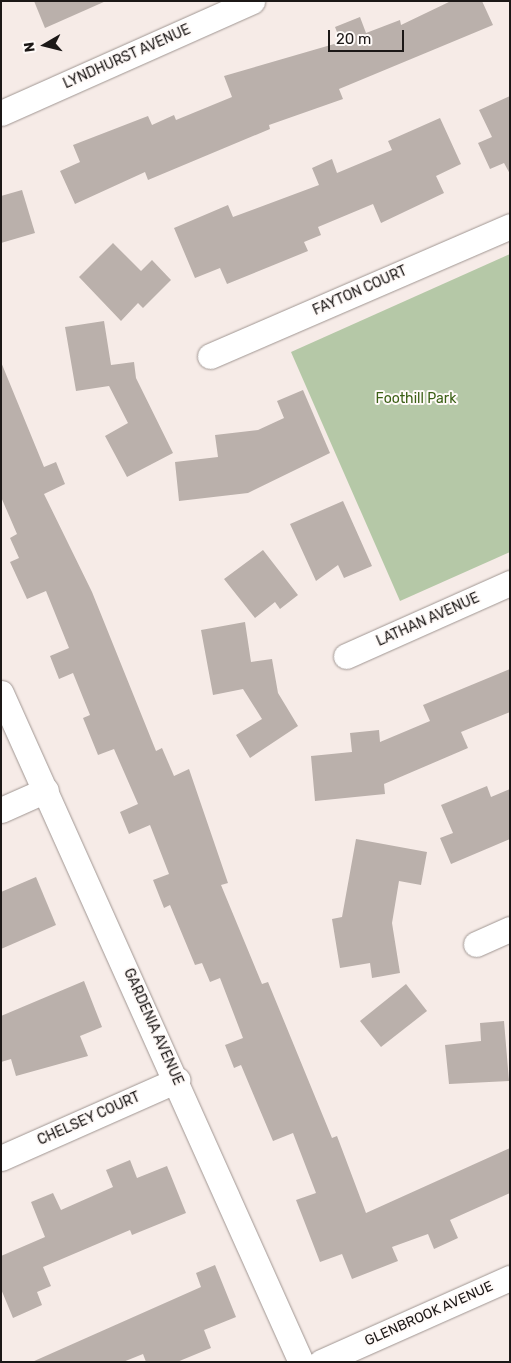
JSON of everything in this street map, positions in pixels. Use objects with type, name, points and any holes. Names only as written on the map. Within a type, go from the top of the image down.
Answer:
[{"type":"street","name":"LYNDHURST AVENUE","points":[[1,113],[252,1]]},
{"type":"street","name":"FAYTON COURT","points":[[210,356],[510,226]]},
{"type":"street","name":"LATHAN AVENUE","points":[[346,656],[510,583]]},
{"type":"street","name":"GARDENIA AVENUE","points":[[1,693],[177,1080],[301,1362]]},
{"type":"street","points":[[1,810],[46,790]]},
{"type":"street","points":[[476,944],[510,929]]},
{"type":"street","name":"CHELSEY COURT","points":[[1,1158],[177,1080]]},
{"type":"street","name":"GLENBROOK AVENUE","points":[[321,1362],[510,1278]]},
{"type":"green space","name":"Foothill Park","points":[[510,254],[510,552],[400,601],[291,352]]},
{"type":"building","points":[[34,1],[106,1],[45,28]]},
{"type":"building","points":[[451,1],[482,1],[493,25],[339,89],[343,99],[269,125],[270,129],[148,180],[145,172],[75,204],[60,171],[80,162],[73,145],[148,116],[152,125],[174,115],[176,120],[232,97],[224,76],[341,42],[335,27],[360,17],[366,33],[400,20],[401,25]]},
{"type":"building","points":[[510,96],[510,174],[504,163],[490,169],[478,143],[492,137],[479,110]]},
{"type":"building","points":[[440,118],[461,164],[436,176],[444,193],[381,223],[373,204],[318,227],[321,235],[304,242],[308,251],[227,284],[220,268],[195,278],[174,228],[228,205],[233,217],[319,185],[312,168],[332,159],[337,173],[392,150],[388,141]]},
{"type":"building","points":[[22,190],[35,233],[1,243],[1,196]]},
{"type":"building","points":[[113,243],[141,271],[152,260],[171,280],[143,308],[138,303],[121,321],[79,277]]},
{"type":"building","points":[[104,321],[111,365],[134,362],[136,378],[173,453],[127,477],[105,436],[128,423],[109,386],[76,391],[65,327]]},
{"type":"building","points":[[1,362],[44,467],[56,462],[65,484],[44,494],[92,592],[156,751],[162,748],[174,776],[189,769],[228,883],[221,885],[262,984],[268,982],[332,1138],[337,1136],[366,1213],[510,1148],[510,1193],[450,1220],[458,1238],[434,1249],[428,1234],[392,1247],[398,1261],[352,1279],[342,1254],[320,1262],[296,1200],[316,1193],[293,1133],[273,1141],[241,1065],[234,1068],[225,1045],[243,1038],[220,978],[210,982],[202,963],[195,965],[170,905],[164,908],[153,880],[169,874],[150,825],[129,834],[120,812],[138,804],[114,749],[98,755],[83,718],[90,715],[73,673],[59,679],[50,656],[69,648],[46,591],[27,599],[10,562],[19,558],[10,538],[17,534],[1,497]]},
{"type":"building","points":[[303,390],[330,453],[248,493],[179,501],[175,462],[218,457],[215,435],[258,430],[284,418],[277,401]]},
{"type":"building","points":[[343,501],[372,566],[344,578],[338,565],[316,581],[290,524]]},
{"type":"building","points":[[263,550],[298,595],[280,609],[275,602],[255,618],[224,579]]},
{"type":"building","points":[[245,622],[251,662],[272,659],[278,693],[298,726],[250,758],[236,735],[262,719],[243,689],[213,695],[201,630]]},
{"type":"building","points":[[510,669],[510,712],[461,732],[468,748],[384,784],[385,794],[315,801],[311,756],[352,752],[350,733],[379,730],[380,742],[430,721],[423,705]]},
{"type":"building","points":[[487,786],[491,797],[510,789],[510,839],[451,864],[440,838],[453,833],[441,805]]},
{"type":"building","points":[[356,839],[427,852],[421,885],[399,881],[392,923],[400,973],[372,978],[370,963],[340,968],[332,919],[342,917]]},
{"type":"building","points":[[36,877],[56,925],[1,949],[1,892]]},
{"type":"building","points":[[84,981],[102,1027],[80,1036],[88,1056],[16,1076],[11,1059],[1,1062],[1,1016]]},
{"type":"building","points":[[406,984],[427,1011],[381,1047],[360,1021]]},
{"type":"building","points":[[504,1021],[509,1081],[449,1084],[445,1045],[481,1041],[480,1023]]},
{"type":"building","points":[[130,1160],[137,1178],[167,1166],[186,1213],[132,1235],[130,1230],[43,1267],[51,1286],[37,1292],[42,1305],[13,1318],[1,1289],[1,1256],[45,1237],[31,1202],[53,1193],[61,1210],[113,1187],[106,1170]]},
{"type":"building","points":[[215,1265],[236,1317],[204,1330],[211,1348],[177,1362],[146,1362],[143,1354],[123,1362],[32,1362],[201,1287],[196,1273]]}]
